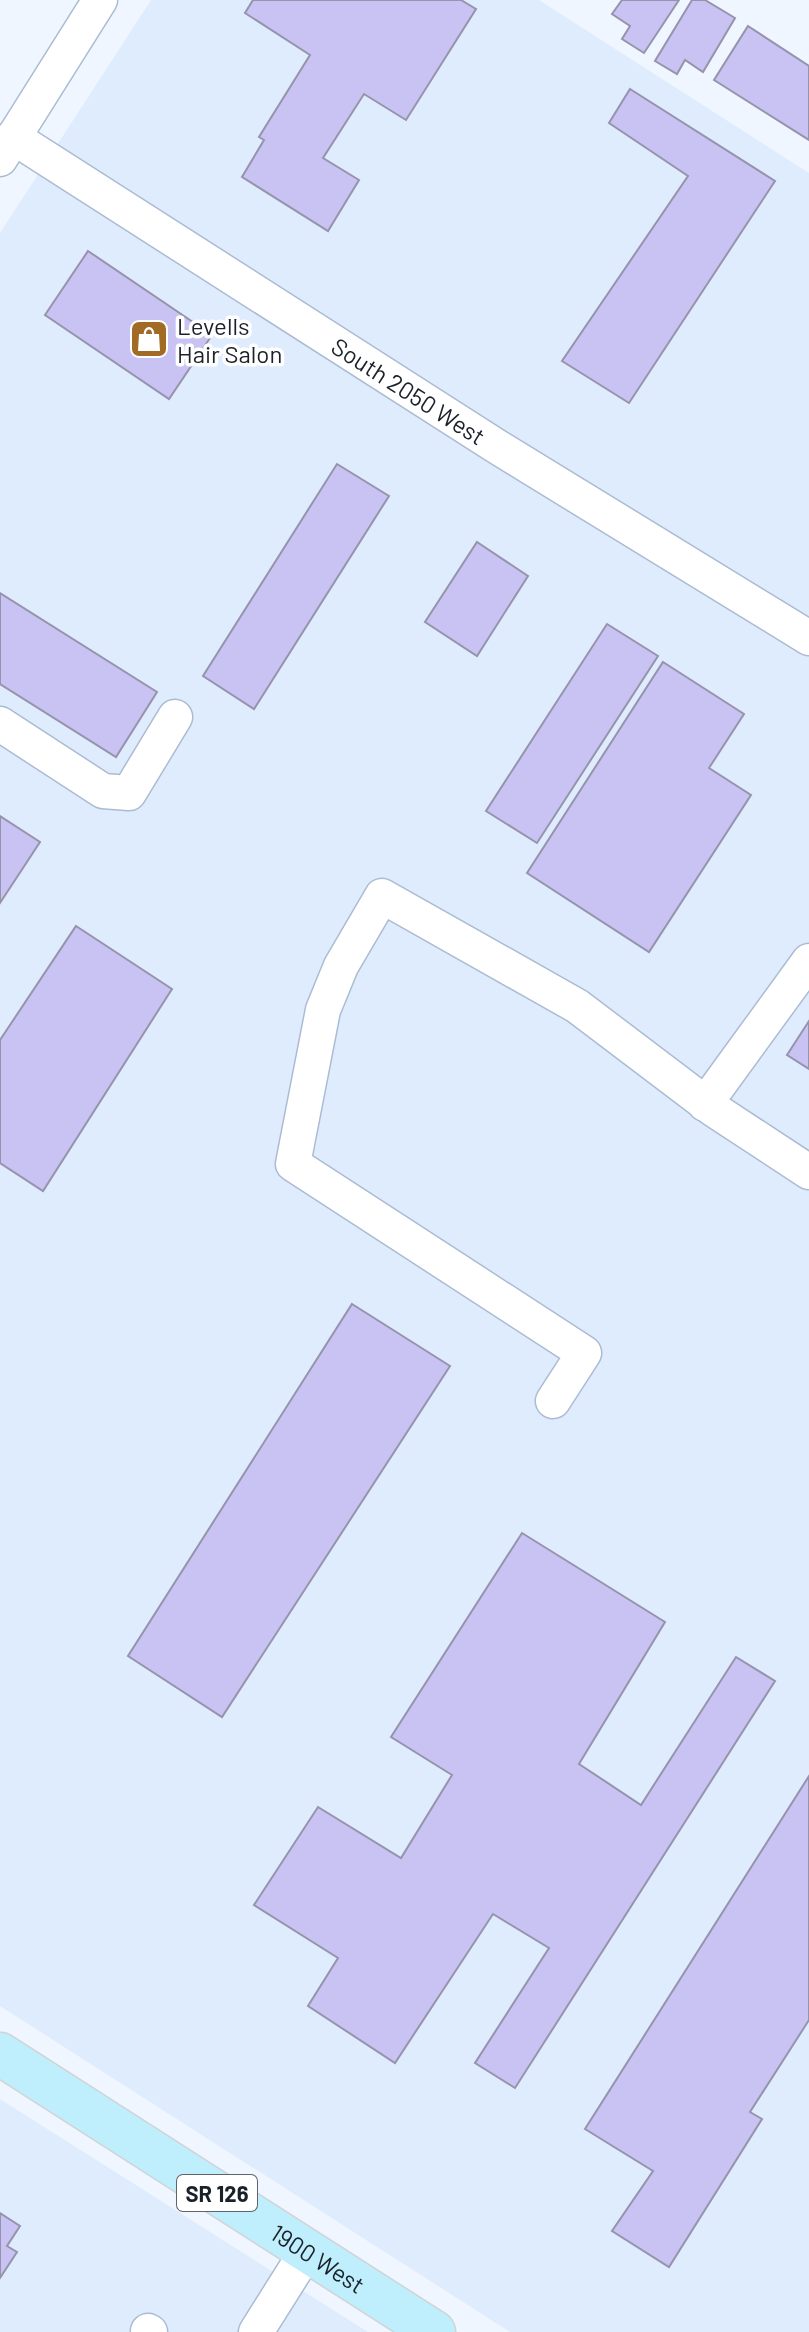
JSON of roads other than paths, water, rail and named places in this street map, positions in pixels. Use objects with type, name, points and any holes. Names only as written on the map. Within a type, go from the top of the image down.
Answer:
[{"type":"main road","name":"1900 West","points":[[0,2054],[434,2332]]},
{"type":"street","points":[[7,148],[100,0]]},
{"type":"street","name":"South 2050 West","points":[[7,148],[809,638]]},
{"type":"street","points":[[0,724],[103,791],[129,793],[175,717]]},
{"type":"street","points":[[553,1401],[584,1353],[293,1164],[323,1010],[341,966],[382,896],[577,1006],[705,1104],[809,1172]]},
{"type":"street","points":[[705,1104],[809,961]]},
{"type":"street","points":[[256,2332],[307,2251]]},
{"type":"place","name":"Levells Hair Salon","points":[[149,339]]}]
